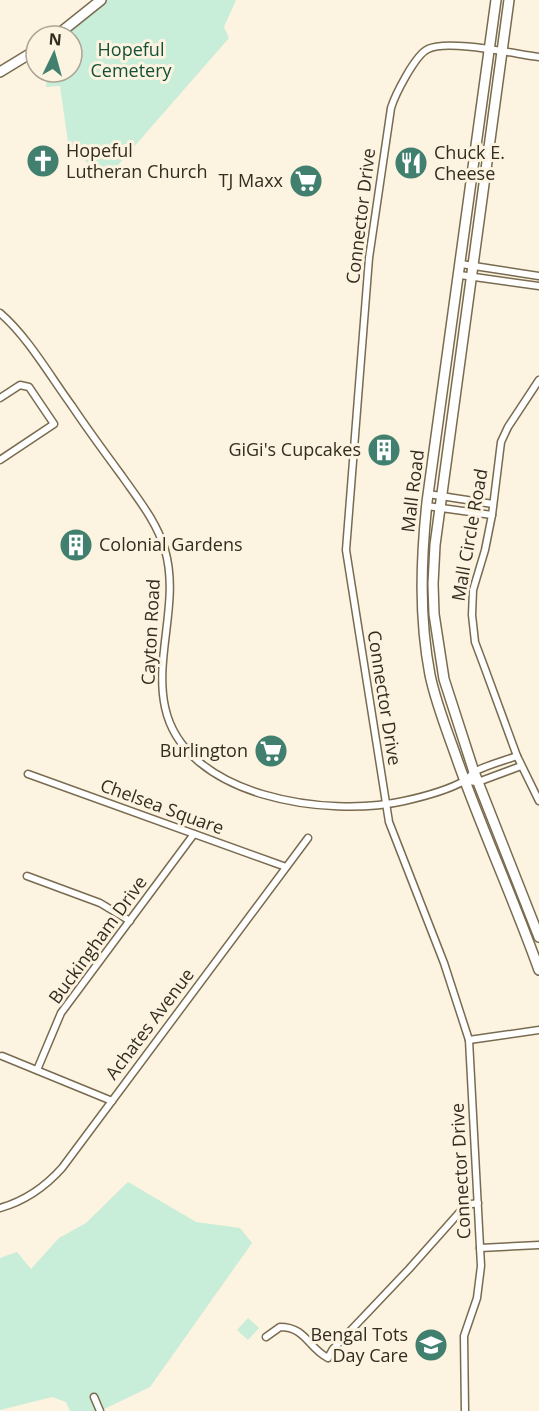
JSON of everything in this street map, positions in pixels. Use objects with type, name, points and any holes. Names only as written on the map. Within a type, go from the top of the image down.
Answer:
[{"type":"main road","points":[[71,24],[101,0]]},
{"type":"main road","name":"Mall Road","points":[[496,0],[427,506],[421,586],[430,676],[439,709],[539,970]]},
{"type":"main road","name":"Mall Road","points":[[509,0],[435,545],[433,584],[437,645],[454,713],[474,772],[539,937]]},
{"type":"main road","points":[[0,72],[24,57]]},
{"type":"street","name":"Connector Drive","points":[[465,1411],[464,1336],[477,1298],[481,1266],[469,1040],[444,963],[391,829],[346,550],[369,258],[394,98],[420,55],[428,49],[455,45],[488,50]]},
{"type":"street","points":[[488,50],[539,57]]},
{"type":"street","points":[[461,264],[539,276]]},
{"type":"street","points":[[460,275],[539,286]]},
{"type":"street","name":"Cayton Road","points":[[0,313],[22,337],[148,513],[161,538],[168,564],[170,585],[163,675],[164,697],[169,721],[182,745],[196,761],[216,775],[267,795],[303,804],[326,806],[367,807],[386,804],[421,797],[465,781]]},
{"type":"street","name":"Mall Circle Road","points":[[539,380],[508,427],[501,442],[492,515],[485,550],[473,590],[472,629],[517,756],[539,801]]},
{"type":"street","points":[[0,398],[20,385],[29,387],[54,424],[0,460]]},
{"type":"street","points":[[429,494],[493,504]]},
{"type":"street","points":[[427,506],[492,515]]},
{"type":"street","points":[[465,781],[474,772],[517,756]]},
{"type":"street","points":[[465,781],[478,782],[521,766]]},
{"type":"street","name":"Chelsea Square","points":[[28,774],[286,867]]},
{"type":"street","name":"Buckingham Drive","points":[[37,1070],[61,1013],[194,834]]},
{"type":"street","name":"Achates Avenue","points":[[0,1208],[30,1196],[51,1180],[308,838]]},
{"type":"street","points":[[27,876],[100,903],[130,921]]},
{"type":"street","points":[[469,1040],[539,1030]]},
{"type":"street","points":[[2,1056],[112,1101]]},
{"type":"street","points":[[266,1337],[280,1327],[296,1329],[319,1354],[328,1358],[333,1349],[466,1205],[478,1203]]},
{"type":"street","points":[[480,1248],[539,1245]]},
{"type":"street","points":[[94,1397],[100,1411]]},
{"type":"green space","name":"Hopeful Cemetery","points":[[101,0],[236,0],[224,27],[229,38],[104,181],[68,142],[60,86],[46,87],[46,84],[84,84],[84,24],[71,24]]},
{"type":"green space","points":[[128,1182],[196,1222],[240,1228],[252,1243],[150,1387],[100,1411],[70,1411],[66,1402],[52,1397],[0,1410],[0,1258],[17,1252],[31,1269],[59,1238],[86,1223]]},
{"type":"green space","points":[[248,1318],[259,1328],[248,1340],[237,1330]]},
{"type":"place","name":"Hopeful Lutheran Church","points":[[43,161]]},
{"type":"place","name":"Chuck E. Cheese","points":[[411,163]]},
{"type":"place","name":"TJ Maxx","points":[[306,181]]},
{"type":"place","name":"GiGi's Cupcakes","points":[[384,450]]},
{"type":"place","name":"Colonial Gardens","points":[[76,545]]},
{"type":"place","name":"Burlington","points":[[271,751]]},
{"type":"place","name":"Bengal Tots Day Care","points":[[431,1345]]}]
